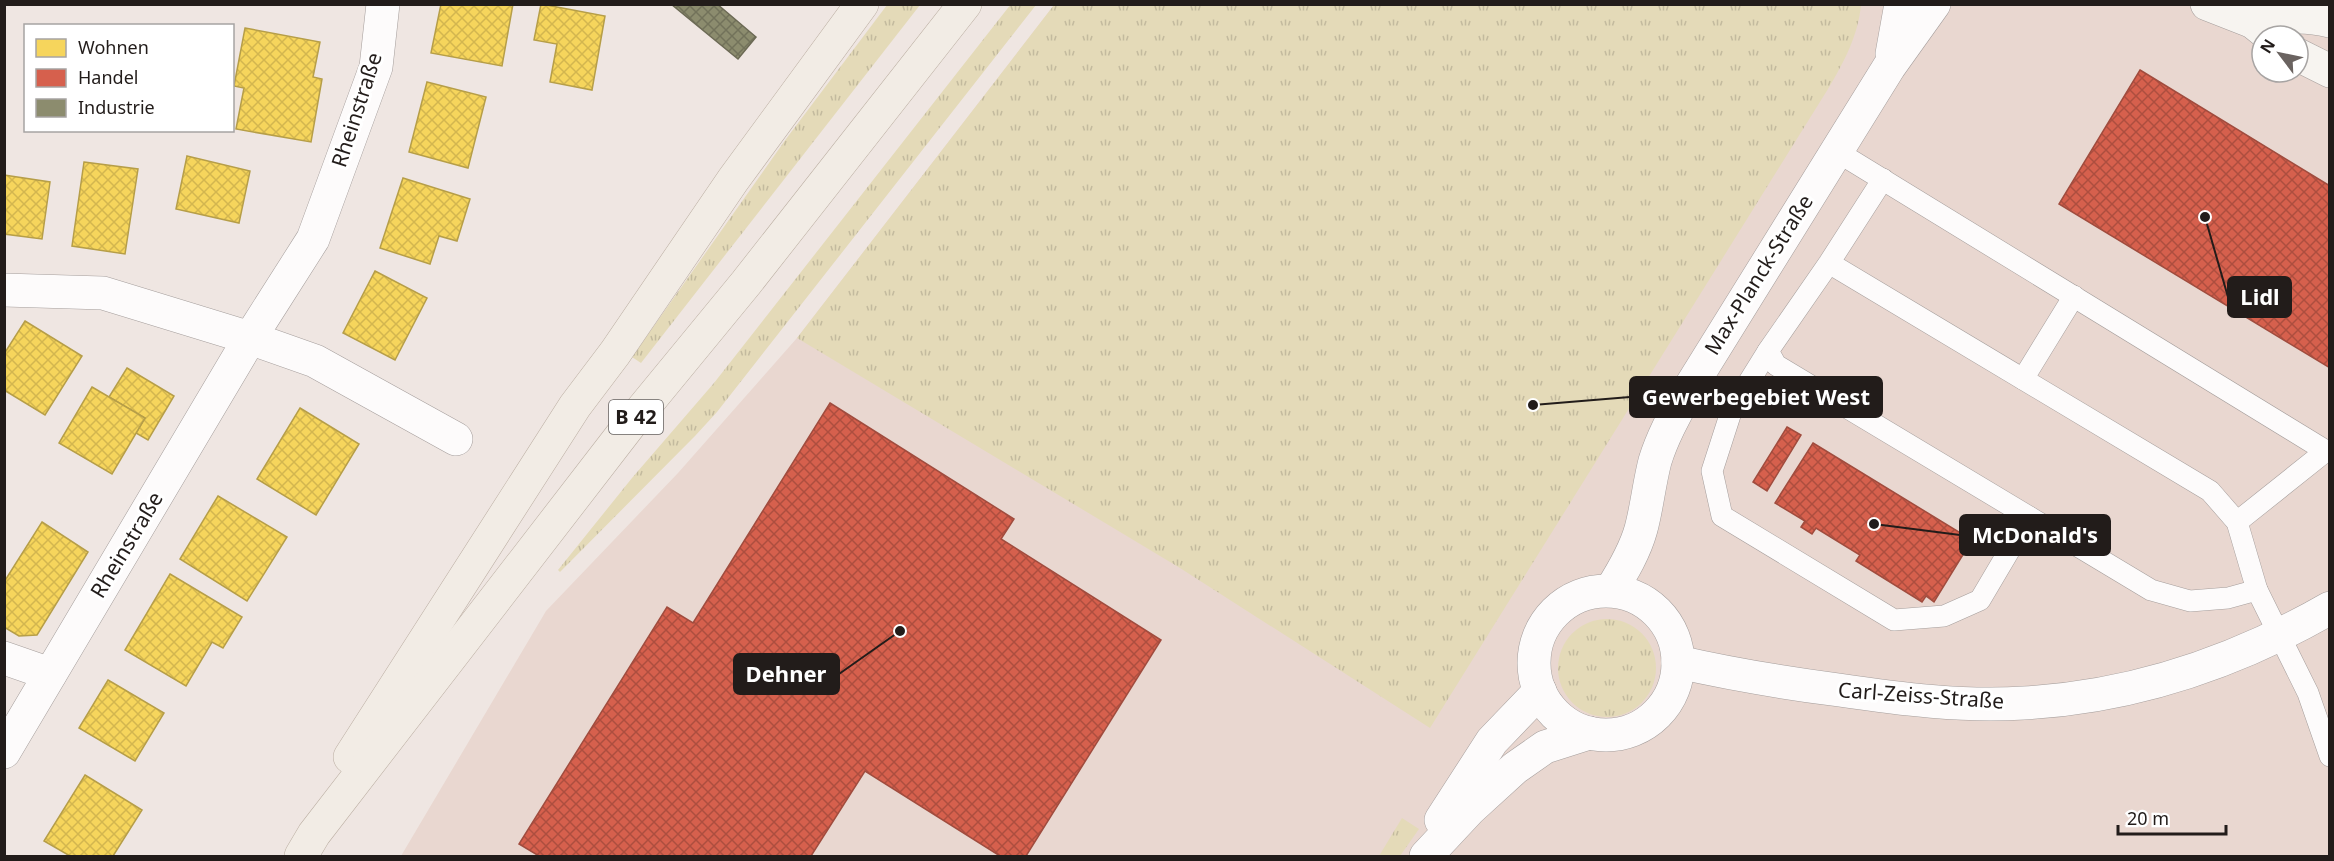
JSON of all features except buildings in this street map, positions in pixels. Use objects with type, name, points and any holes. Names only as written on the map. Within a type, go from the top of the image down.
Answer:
[{"type":"main road","name":"B 42","points":[[308,845],[334,781],[575,406],[615,353],[733,180],[862,4]]},
{"type":"main road","name":"B 42","points":[[308,845],[632,423],[746,283],[965,4]]},
{"type":"street","name":"Rheinstraße","points":[[4,752],[250,338],[313,239],[376,67],[383,4]]},
{"type":"street","name":"Max-Planck-Straße","points":[[1888,67],[1901,4]]},
{"type":"street","name":"Max-Planck-Straße","points":[[1611,590],[1634,548],[1641,528],[1646,496],[1656,459],[1670,424],[1708,357],[1888,67],[1934,4]]},
{"type":"street","points":[[2207,4],[2263,21],[2284,16],[2316,17],[2330,21]]},
{"type":"street","points":[[2310,61],[2330,71]]},
{"type":"street","points":[[4,290],[103,293],[250,338],[315,361],[456,439]]},
{"type":"street","points":[[1611,590],[1635,597],[1661,617],[1670,630],[1676,646],[1678,662],[1676,681],[1669,698],[1658,713],[1643,725],[1626,733],[1607,736],[1572,727],[1559,718],[1540,691],[1535,670],[1536,648],[1544,627],[1558,610],[1576,598],[1611,590]]},
{"type":"street","name":"Carl-Zeiss-Straße","points":[[1678,662],[1738,675],[1883,697],[1976,704],[2024,703],[2112,692],[2167,679],[2278,636],[2330,608]]},
{"type":"street","points":[[4,658],[50,675]]},
{"type":"street","points":[[1419,856],[1492,741],[1540,691]]},
{"type":"street","points":[[1426,856],[1470,809],[1515,768],[1545,747],[1589,733]]},
{"type":"lane","points":[[1836,151],[2326,451],[2237,522]]},
{"type":"lane","points":[[1883,179],[1772,358],[1731,409],[1712,471],[1722,516],[1894,620],[1944,616],[1980,600],[2029,517]]},
{"type":"lane","points":[[1829,263],[2210,491],[2237,522],[2258,590],[2278,636],[2308,693],[2330,756]]},
{"type":"lane","points":[[2023,379],[2074,296]]},
{"type":"lane","points":[[1772,358],[2151,590],[2190,601],[2228,598],[2258,590]]},
{"type":"shaded area","points":[[1054,5],[2329,5],[2329,856],[401,856],[546,611],[678,473],[797,338]]},
{"type":"green space","points":[[1011,4],[1036,5],[717,412],[560,572],[558,570],[632,478],[714,383]]},
{"type":"green space","points":[[887,5],[920,5],[641,363],[632,357],[786,139]]},
{"type":"green space","points":[[1054,5],[1861,5],[1857,27],[1849,48],[1828,89],[1430,728],[1180,568],[797,338]]},
{"type":"green space","points":[[1607,619],[1626,622],[1642,633],[1653,649],[1656,668],[1653,687],[1642,703],[1626,714],[1607,717],[1588,714],[1572,703],[1561,687],[1558,668],[1561,649],[1572,633],[1588,622]]},
{"type":"green space","points":[[1402,818],[1419,829],[1400,856],[1379,856]]},
{"type":"place","name":"Lidl","points":[[2205,217]]},
{"type":"place","name":"Gewerbegebiet West","points":[[1533,405]]},
{"type":"place","name":"McDonald's","points":[[1874,524]]},
{"type":"place","name":"Dehner","points":[[900,631]]}]
